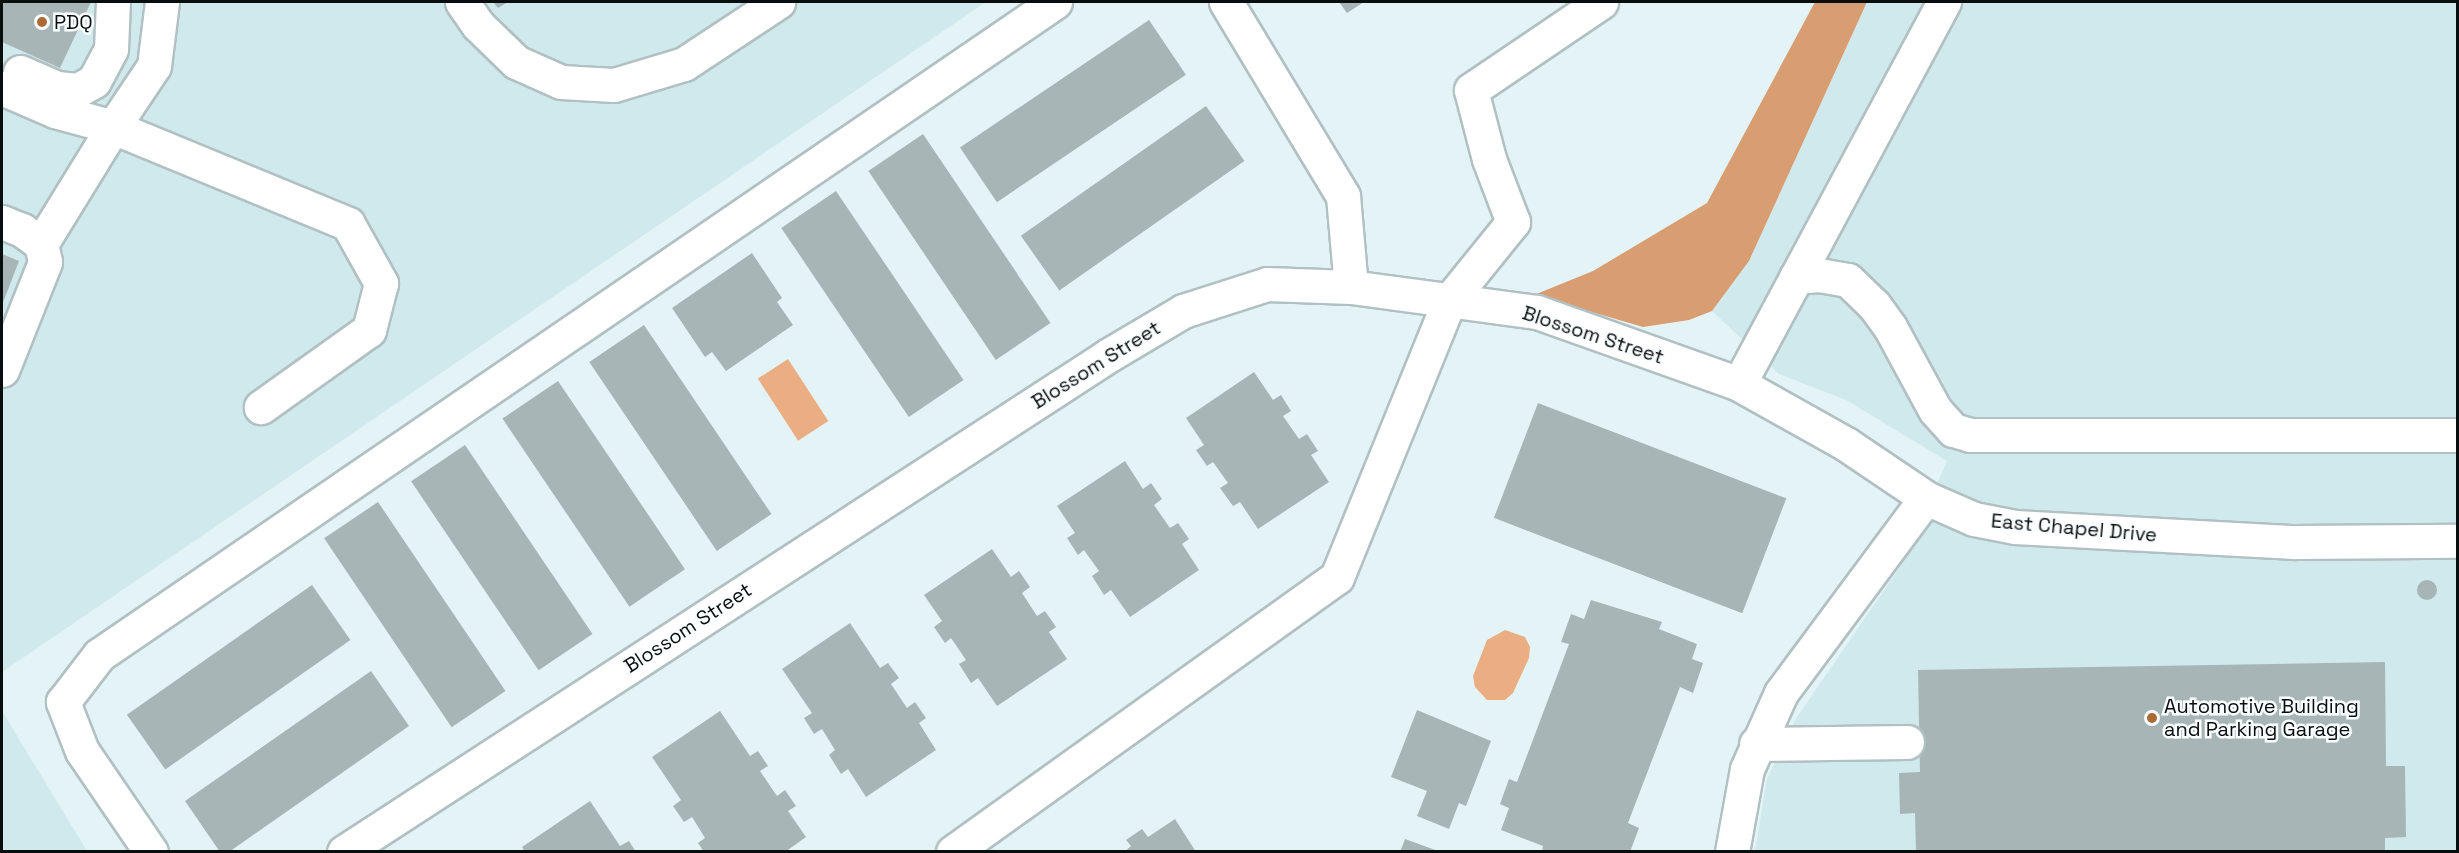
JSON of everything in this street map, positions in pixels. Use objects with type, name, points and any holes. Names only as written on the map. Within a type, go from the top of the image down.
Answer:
[{"type":"street","points":[[2,67],[57,88],[78,90],[94,81],[111,49],[113,2]]},
{"type":"street","points":[[41,244],[113,127],[154,66],[162,2]]},
{"type":"street","points":[[462,2],[478,25],[516,62],[561,82],[614,85],[684,64],[778,2]]},
{"type":"street","points":[[151,852],[82,751],[63,702],[99,655],[1055,2]]},
{"type":"street","points":[[1226,2],[1343,196],[1351,287]]},
{"type":"street","points":[[953,852],[1337,577],[1449,301],[1513,222],[1489,159],[1471,90],[1601,2]]},
{"type":"street","points":[[1739,384],[1944,2]]},
{"type":"street","points":[[2,88],[55,111],[113,127],[348,224],[381,283],[369,330],[261,407]]},
{"type":"street","points":[[2,222],[22,230],[41,244],[45,262],[2,370]]},
{"type":"street","points":[[1796,277],[1820,275],[1848,280],[1874,304],[1890,327],[1935,410],[1953,430],[1970,435],[2457,435]]},
{"type":"street","name":"Blossom Street","points":[[344,852],[1109,355],[1183,311],[1267,284],[1351,287],[1537,312],[1739,384],[1846,444],[1926,498]]},
{"type":"street","points":[[1732,852],[1740,796],[1756,744],[1781,693],[1806,655],[1926,498]]},
{"type":"street","name":"East Chapel Drive","points":[[1926,498],[1974,519],[2015,527],[2295,542],[2457,542]]},
{"type":"street","points":[[1756,744],[1907,742]]},
{"type":"shaded area","points":[[2,2],[986,2],[2,672]]},
{"type":"shaded area","points":[[1815,2],[1867,2],[1749,261],[1712,311],[1689,320],[1643,327],[1534,295],[1593,271],[1707,203]]},
{"type":"shaded area","points":[[1867,2],[2457,2],[2457,851],[1755,851],[1767,779],[1795,720],[1904,561],[1947,461],[1846,400],[1779,374],[1712,311],[1749,261]]},
{"type":"shaded area","points":[[788,359],[828,421],[798,441],[758,379]]},
{"type":"shaded area","points":[[1505,630],[1525,637],[1530,647],[1529,658],[1513,693],[1505,700],[1487,700],[1475,687],[1473,676],[1487,640]]},
{"type":"shaded area","points":[[2,711],[87,851],[2,851]]},
{"type":"building","name":"PDQ","points":[[2,2],[91,2],[60,68],[2,42]]},
{"type":"building","points":[[493,2],[508,2],[498,8]]},
{"type":"building","points":[[1339,2],[1364,2],[1347,13]]},
{"type":"building","points":[[1149,20],[1186,75],[997,202],[960,147]]},
{"type":"building","points":[[1206,106],[1244,161],[1059,291],[1021,236]]},
{"type":"building","points":[[923,134],[1050,323],[996,360],[868,171]]},
{"type":"building","points":[[836,191],[963,380],[909,417],[781,228]]},
{"type":"building","points":[[752,253],[782,298],[777,302],[793,325],[726,371],[712,352],[705,357],[672,308]]},
{"type":"building","points":[[2,254],[19,261],[2,305]]},
{"type":"building","points":[[644,325],[771,514],[717,551],[589,362]]},
{"type":"building","points":[[1254,372],[1273,400],[1281,395],[1291,411],[1283,416],[1299,439],[1307,434],[1318,451],[1311,455],[1329,482],[1258,529],[1240,502],[1233,506],[1220,488],[1228,483],[1213,462],[1207,466],[1196,450],[1204,445],[1186,418]]},
{"type":"building","points":[[558,381],[685,569],[629,607],[502,418]]},
{"type":"building","points":[[1538,403],[1786,498],[1742,613],[1494,518]]},
{"type":"building","points":[[465,445],[592,634],[539,670],[411,481]]},
{"type":"building","points":[[1125,461],[1143,489],[1151,483],[1162,499],[1154,505],[1170,528],[1178,523],[1189,539],[1182,544],[1199,570],[1130,617],[1111,590],[1104,595],[1092,576],[1099,571],[1084,550],[1078,555],[1067,538],[1075,533],[1057,506]]},
{"type":"building","points":[[378,502],[505,691],[452,727],[324,538]]},
{"type":"building","points":[[992,549],[1011,577],[1019,571],[1030,587],[1022,593],[1037,616],[1045,611],[1056,627],[1049,632],[1067,659],[997,706],[978,678],[971,683],[959,664],[966,660],[951,638],[945,643],[934,627],[942,621],[924,595]]},
{"type":"building","points":[[2427,580],[2434,583],[2437,590],[2434,597],[2427,600],[2420,597],[2417,590],[2420,583]]},
{"type":"building","points":[[312,585],[350,640],[165,770],[127,715]]},
{"type":"building","points":[[1591,600],[1662,622],[1659,629],[1697,644],[1692,659],[1703,663],[1693,693],[1680,687],[1628,823],[1639,828],[1630,852],[1542,852],[1543,846],[1501,830],[1509,808],[1500,804],[1509,779],[1517,782],[1569,644],[1561,642],[1571,614],[1584,619]]},
{"type":"building","points":[[850,623],[880,668],[888,663],[899,678],[891,684],[907,708],[915,702],[926,718],[919,723],[936,750],[866,797],[848,769],[841,774],[829,755],[835,750],[822,729],[814,734],[804,718],[812,713],[782,669]]},
{"type":"building","name":"Automotive Building and Parking Garage","points":[[2385,662],[2386,766],[2405,766],[2406,837],[2385,838],[2385,852],[1916,852],[1915,813],[1900,814],[1899,773],[1920,772],[1918,670]]},
{"type":"building","points":[[371,671],[409,726],[229,852],[220,852],[185,801]]},
{"type":"building","points":[[1417,710],[1491,741],[1466,806],[1459,803],[1449,829],[1417,816],[1427,791],[1391,777]]},
{"type":"building","points":[[720,711],[750,756],[758,751],[768,766],[760,771],[777,796],[785,790],[796,806],[788,811],[806,837],[785,852],[704,852],[698,843],[705,838],[692,817],[684,822],[673,806],[681,800],[652,757]]},
{"type":"building","points":[[590,801],[620,846],[629,841],[636,852],[525,852],[522,847]]},
{"type":"building","points":[[1175,819],[1196,852],[1124,852],[1131,846],[1126,840],[1142,829],[1148,837]]},
{"type":"building","points":[[1405,839],[1438,851],[1438,852],[1400,852]]},
{"type":"place","name":"PDQ","points":[[42,22]]},
{"type":"place","name":"Automotive Building and Parking Garage","points":[[2152,718]]}]
